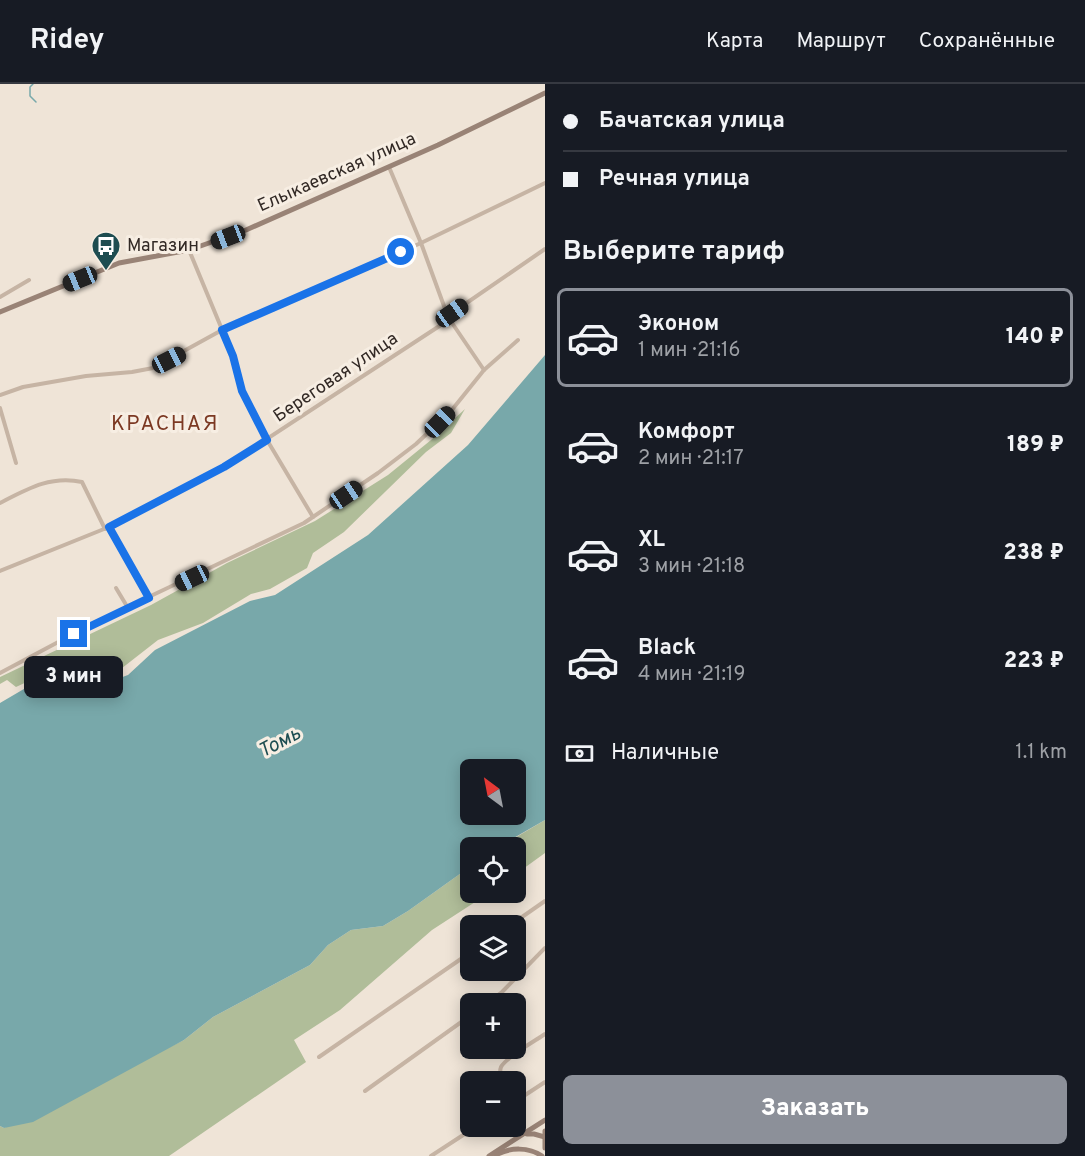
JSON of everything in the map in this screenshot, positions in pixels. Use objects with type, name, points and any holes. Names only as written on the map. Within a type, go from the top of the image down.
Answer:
[{"type":"street","name":"Елыкаевская улица","points":[[0,312],[108,267],[189,249],[246,230],[438,145],[545,93]]},
{"type":"street","points":[[389,167],[421,243],[448,317],[484,370]]},
{"type":"street","points":[[0,395],[23,387],[153,368],[222,330],[421,243],[545,183]]},
{"type":"street","points":[[189,249],[233,356],[242,391],[267,440],[313,517]]},
{"type":"street","name":"Береговая улица","points":[[0,571],[107,528],[224,467],[444,323],[448,317],[545,249]]},
{"type":"street","points":[[0,297],[29,280]]},
{"type":"street","points":[[0,673],[94,623],[313,517],[416,444],[451,411],[484,370],[518,340]]},
{"type":"street","points":[[0,408],[16,464]]},
{"type":"street","points":[[0,503],[48,482],[66,478],[82,482],[149,598]]},
{"type":"street","points":[[116,588],[128,608]]},
{"type":"street","points":[[525,915],[545,901]]},
{"type":"street","points":[[501,993],[545,948]]},
{"type":"street","points":[[319,1057],[460,960]]},
{"type":"street","points":[[365,1090],[460,1023]]},
{"type":"street","points":[[501,1071],[507,1061],[545,1034]]},
{"type":"street","points":[[526,1095],[545,1083]]},
{"type":"street","points":[[498,1154],[545,1122]]},
{"type":"street","points":[[526,1133],[545,1122]]},
{"type":"street","points":[[526,1134],[545,1135],[545,1148]]},
{"type":"street","points":[[431,1156],[460,1137]]},
{"type":"street","points":[[489,1156],[519,1137]]},
{"type":"street","points":[[498,1154],[527,1149],[542,1156]]},
{"type":"green space","points":[[465,409],[451,433],[426,452],[344,532],[313,553],[307,568],[270,589],[251,594],[203,623],[158,640],[117,672],[88,680],[82,674],[81,662],[63,665],[16,687],[7,680],[0,684],[0,677],[151,605],[227,563],[315,521],[388,475]]},
{"type":"green space","points":[[545,820],[545,853],[526,867],[526,837],[516,837]]},
{"type":"green space","points":[[460,874],[460,903],[474,903],[432,930],[340,1010],[294,1040],[306,1062],[169,1156],[0,1156],[0,1126],[4,1128],[184,1040],[213,1017],[310,965],[328,945],[351,930],[383,926]]},
{"type":"water","name":"Томь","points":[[545,355],[545,820],[515,837],[460,837],[460,874],[408,911],[383,926],[351,930],[328,945],[310,965],[213,1017],[184,1040],[33,1122],[4,1128],[0,1126],[0,703],[29,686],[67,669],[79,676],[70,684],[70,692],[95,687],[128,675],[155,650],[250,601],[275,595],[368,535],[468,445]]},
{"type":"waterway","points":[[33,84],[30,87],[30,96],[36,102]]},
{"type":"place","name":"Магазин","points":[[106,272]]},
{"type":"district","name":"КРАСНАЯ","points":[[165,424]]},
{"type":"route","points":[[74,634],[149,598],[109,527],[158,504],[267,440],[242,391],[233,356],[222,330],[401,252]]}]
